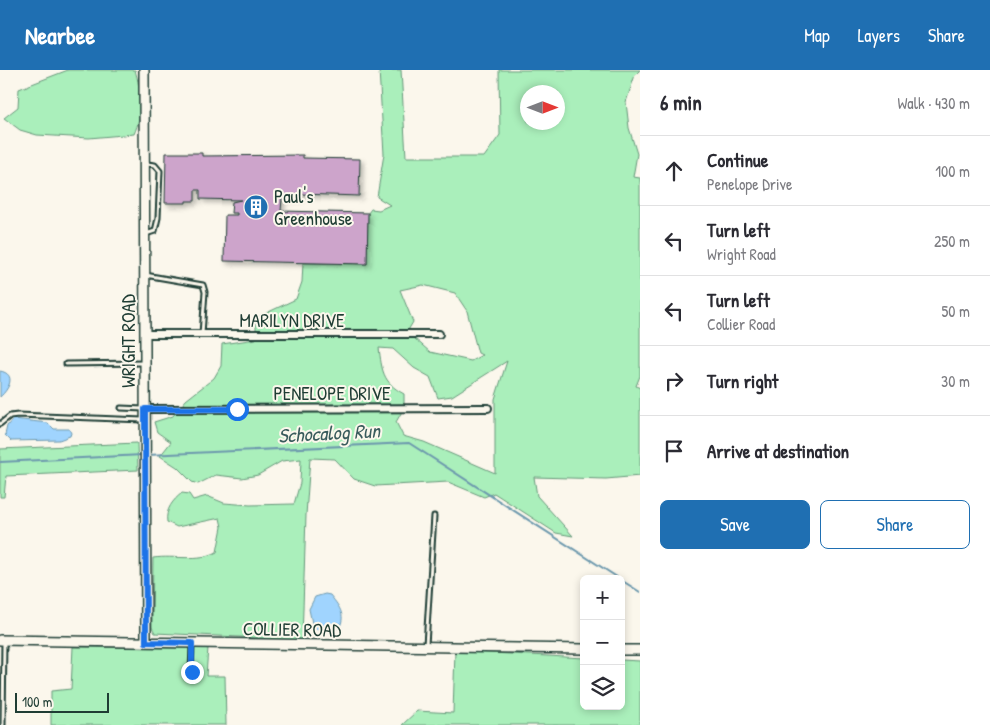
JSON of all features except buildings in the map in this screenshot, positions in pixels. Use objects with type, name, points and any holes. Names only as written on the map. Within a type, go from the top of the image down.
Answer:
[{"type":"street","name":"WRIGHT ROAD","points":[[144,70],[146,642]]},
{"type":"street","name":"MARILYN DRIVE","points":[[145,334],[439,334]]},
{"type":"street","name":"PENELOPE DRIVE","points":[[145,409],[488,408]]},
{"type":"street","name":"COLLIER ROAD","points":[[2,640],[580,650]]},
{"type":"street","points":[[625,650],[640,650]]},
{"type":"lane","points":[[143,163],[154,165],[160,171],[158,218],[155,231],[144,234]]},
{"type":"lane","points":[[144,275],[203,285],[205,292],[202,335]]},
{"type":"lane","points":[[66,364],[145,363]]},
{"type":"lane","points":[[121,408],[145,409]]},
{"type":"lane","points":[[0,424],[10,416],[18,415],[145,420]]},
{"type":"lane","points":[[426,648],[434,516]]},
{"type":"lane","points":[[2,640],[3,725]]},
{"type":"lane","points":[[192,643],[192,672]]},
{"type":"green space","points":[[68,70],[135,70],[139,86],[140,111],[134,134],[89,138],[37,135],[20,130],[4,118],[18,107],[19,89]]},
{"type":"green space","points":[[379,70],[401,70],[406,157],[484,157],[500,135],[499,70],[640,70],[635,75],[626,102],[629,128],[637,154],[633,177],[640,178],[640,376],[636,386],[640,388],[640,476],[606,479],[534,477],[537,496],[573,536],[556,533],[494,493],[484,497],[448,482],[375,486],[354,479],[335,459],[310,458],[302,640],[155,633],[152,627],[153,558],[194,558],[217,552],[222,527],[220,518],[177,527],[167,522],[168,509],[173,502],[182,493],[189,494],[193,500],[207,496],[224,503],[250,505],[294,504],[300,483],[301,459],[282,461],[258,475],[242,478],[216,475],[198,484],[192,482],[177,467],[160,456],[171,442],[157,432],[154,422],[173,416],[186,400],[214,378],[221,366],[222,344],[256,339],[256,318],[296,299],[302,282],[303,263],[367,264],[368,213],[371,209],[379,210],[390,205],[377,197],[384,154]],"holes":[[[423,285],[455,293],[467,311],[478,353],[482,355],[471,361],[430,352],[407,332],[413,322],[400,290]],[[379,348],[393,349],[414,368],[430,377],[438,398],[452,396],[507,361],[495,399],[495,473],[424,442],[403,436],[396,422],[404,408],[404,394],[391,385],[384,375]]]},
{"type":"green space","points":[[137,443],[138,470],[6,476],[4,497],[0,497],[0,449]]},
{"type":"green space","points":[[73,647],[208,648],[206,676],[225,676],[226,725],[51,725],[51,691],[71,689]]},
{"type":"green space","points":[[455,651],[580,658],[580,710],[625,710],[625,660],[640,661],[640,725],[402,725],[417,711],[453,713]]},
{"type":"water","points":[[0,371],[8,375],[10,382],[0,397]]},
{"type":"water","points":[[13,419],[48,423],[54,429],[69,429],[71,433],[70,436],[59,440],[11,441],[5,435],[7,426]]},
{"type":"water","points":[[325,594],[330,595],[336,603],[342,614],[342,619],[339,628],[321,631],[313,628],[309,609],[315,597]]},
{"type":"waterway","name":"Schocalog Run","points":[[147,455],[409,443],[614,575]]},
{"type":"waterway","name":"Schocalog Run","points":[[0,462],[143,455]]},
{"type":"waterway","name":"Schocalog Run","points":[[625,583],[640,592]]},
{"type":"place","name":"Paul's Greenhouse","points":[[256,207]]},
{"type":"route","points":[[192,672],[192,643],[146,642],[145,409],[237,409]]}]
